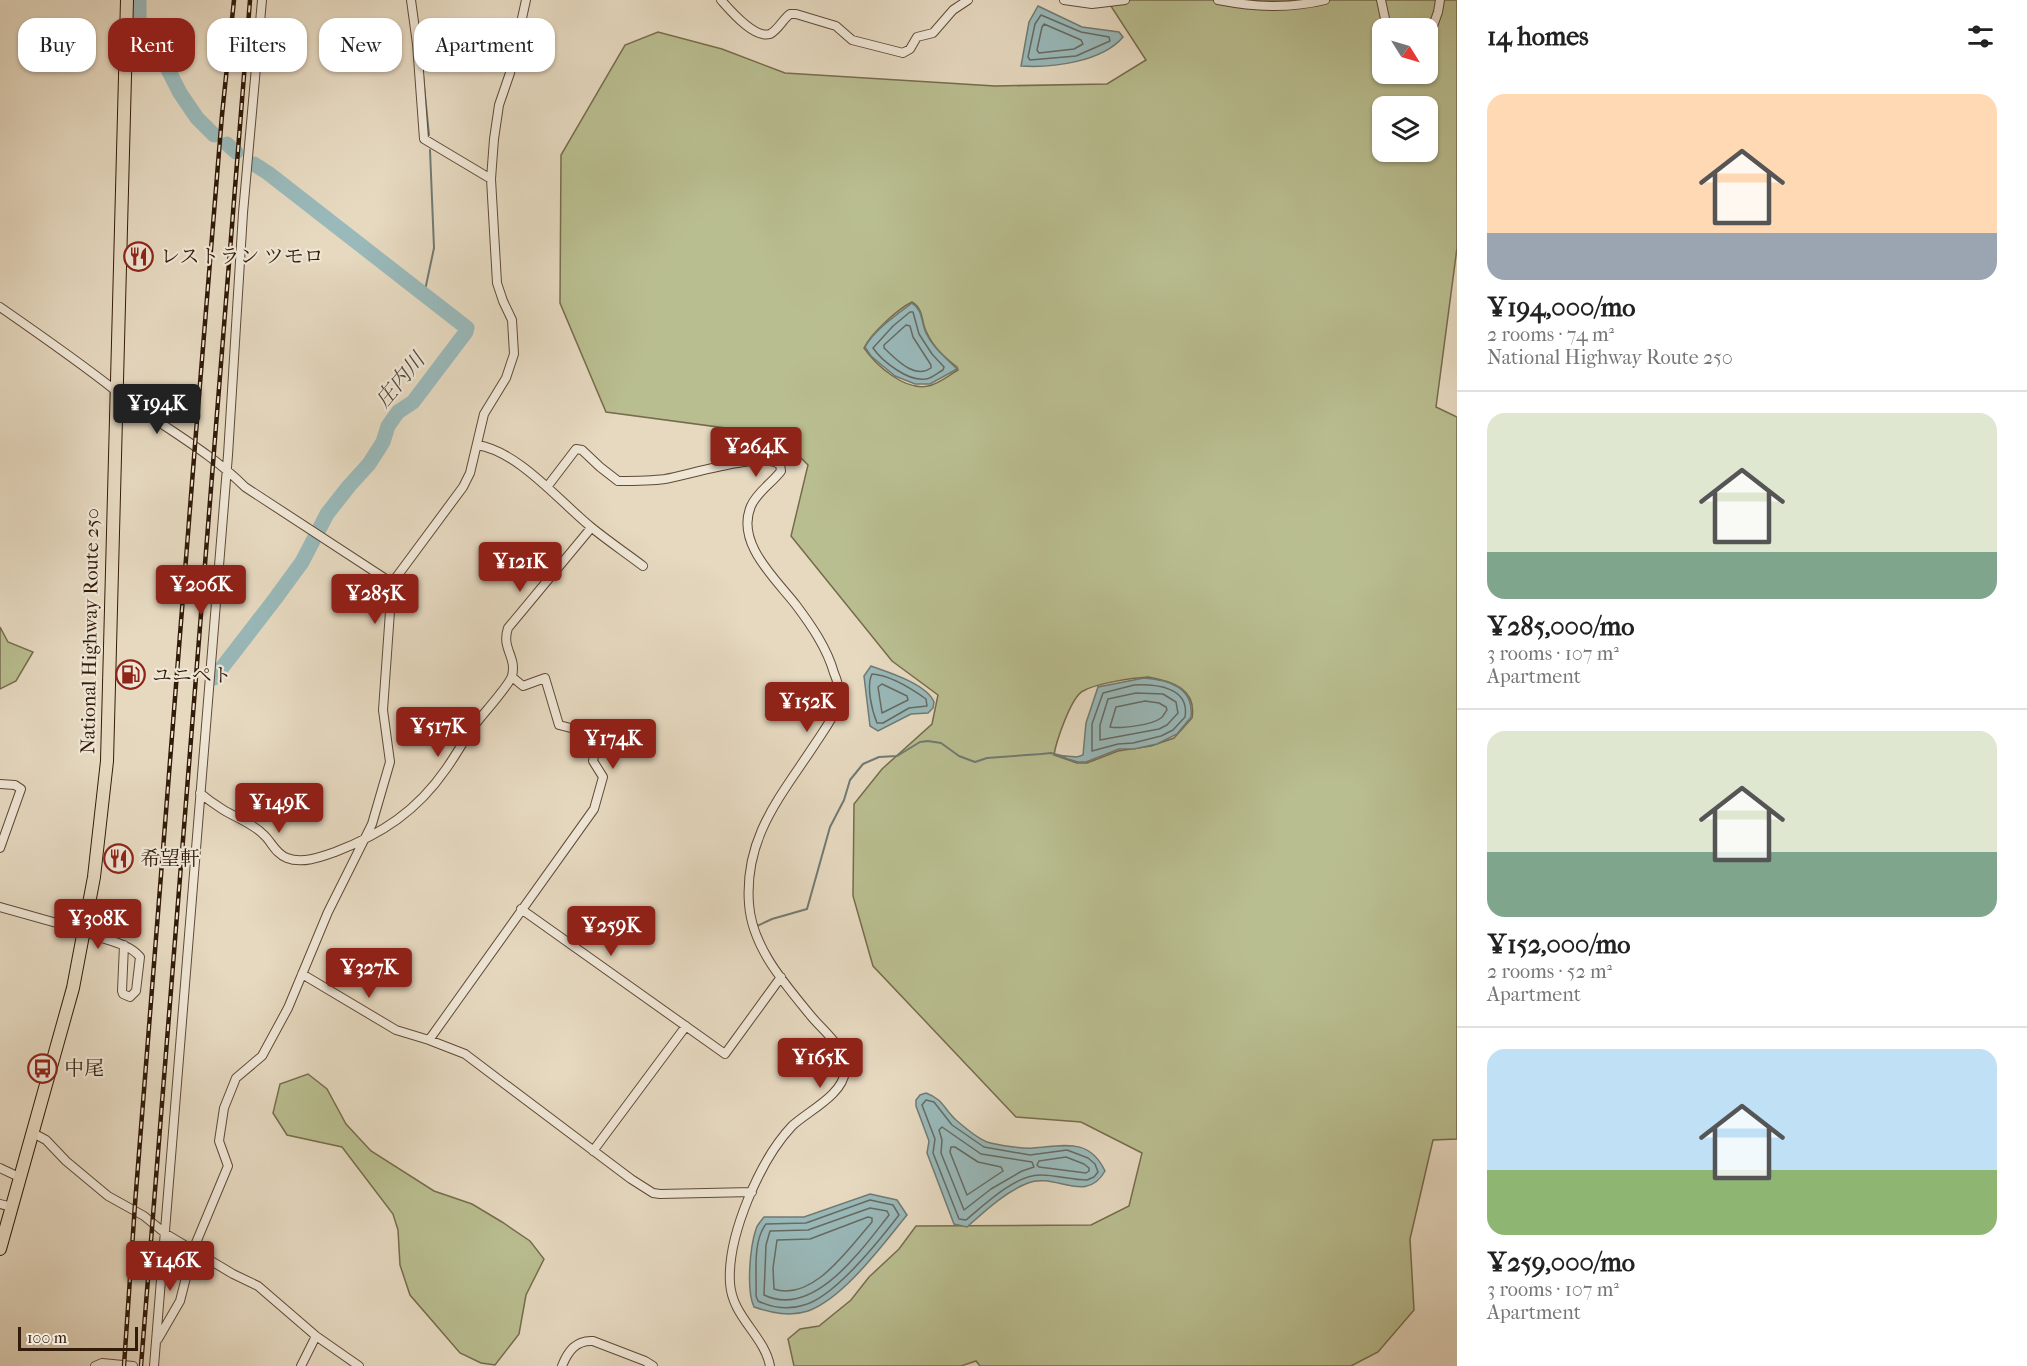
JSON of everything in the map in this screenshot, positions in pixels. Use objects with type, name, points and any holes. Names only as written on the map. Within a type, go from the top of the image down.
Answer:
[{"type":"highway","name":"National Highway Route 250","points":[[0,1250],[3,1205],[19,1177],[73,988],[94,877],[107,761],[127,0]]},
{"type":"street","points":[[154,1366],[158,1339],[226,468],[243,213],[262,0]]},
{"type":"street","points":[[411,0],[417,44],[424,139],[491,179]]},
{"type":"street","points":[[158,1339],[180,1301],[194,1250],[228,1166],[219,1141],[224,1108],[236,1078],[262,1056],[288,1008],[328,912],[372,824],[390,762],[383,710],[392,583],[463,487],[470,473],[483,414],[506,378],[514,354],[512,320],[497,283],[491,179],[499,105],[510,73],[526,0]]},
{"type":"street","points":[[721,0],[751,29],[762,34],[773,32],[790,14],[796,14],[836,26],[852,40],[903,53],[910,49],[917,37],[933,33],[953,10],[968,0]]},
{"type":"street","points":[[1064,0],[1092,4],[1125,0]]},
{"type":"street","points":[[1218,0],[1260,7],[1284,7],[1325,0]]},
{"type":"street","points":[[1381,0],[1385,18]]},
{"type":"street","points":[[1436,18],[1440,0]]},
{"type":"street","points":[[0,307],[195,445],[226,468],[245,487],[392,583]]},
{"type":"street","points":[[477,445],[494,448],[504,453],[547,487],[591,528],[643,566]]},
{"type":"street","points":[[547,487],[576,449],[582,450],[618,482],[668,478],[755,461],[771,460],[780,465],[781,471],[773,482],[761,491],[751,506],[747,520],[752,546],[762,565],[808,621],[831,661],[838,683],[839,697],[832,718],[769,815],[753,851],[749,900],[751,923],[765,955],[805,1009],[837,1044],[844,1057],[845,1072],[843,1080],[833,1095],[791,1127],[766,1162],[736,1235],[730,1271],[730,1286],[734,1302],[745,1324],[760,1341],[770,1366]]},
{"type":"street","points":[[200,793],[257,829],[274,849],[286,858],[300,860],[320,858],[363,841],[392,825],[430,790],[472,728],[512,677],[512,656],[506,648],[505,638],[508,628],[591,528]]},
{"type":"street","points":[[429,1040],[594,809],[603,777],[593,760],[598,735],[559,726],[546,678],[524,686],[512,677]]},
{"type":"street","points":[[0,784],[15,784],[21,789],[0,848]]},
{"type":"street","points":[[0,906],[124,945],[140,957],[135,991],[130,997],[122,991],[124,945]]},
{"type":"street","points":[[521,909],[725,1054],[781,977]]},
{"type":"street","points":[[302,974],[396,1030],[465,1054],[593,1151],[652,1192],[707,1194],[752,1192]]},
{"type":"street","points":[[593,1151],[686,1026]]},
{"type":"street","points":[[33,1133],[46,1140],[72,1167],[108,1197],[144,1216],[166,1234],[233,1274],[258,1286],[316,1336],[359,1366]]},
{"type":"street","points":[[0,1168],[19,1177]]},
{"type":"street","points":[[301,1366],[316,1336]]},
{"type":"street","points":[[562,1366],[570,1351],[584,1341],[593,1341],[653,1366]]},
{"type":"street","points":[[95,1366],[102,1363],[133,1366]]},
{"type":"green space","points":[[1107,0],[1457,0],[1457,248],[1436,407],[1457,417],[1457,1139],[1433,1140],[1410,1239],[1414,1310],[1378,1352],[1351,1366],[980,1366],[976,1361],[961,1366],[794,1366],[788,1339],[800,1329],[819,1326],[851,1300],[869,1277],[899,1249],[916,1226],[1091,1225],[1129,1206],[1142,1153],[1081,1122],[1016,1117],[873,966],[853,896],[854,804],[882,769],[932,724],[938,695],[892,661],[791,536],[808,465],[778,435],[606,412],[560,303],[561,155],[625,45],[658,32],[722,49],[785,73],[995,86],[1107,84],[1146,60]],"holes":[[[912,302],[919,308],[924,327],[932,342],[958,370],[928,386],[910,385],[900,381],[883,369],[864,348],[879,329]],[[1148,677],[1174,684],[1187,693],[1191,700],[1192,718],[1174,738],[1151,746],[1118,751],[1087,763],[1077,763],[1054,755],[1065,720],[1078,695],[1083,691],[1115,681]]]},
{"type":"green space","points":[[0,627],[8,642],[33,652],[16,681],[0,689]]},
{"type":"green space","points":[[308,1074],[327,1089],[346,1124],[371,1151],[434,1191],[472,1204],[502,1222],[530,1241],[544,1259],[526,1295],[519,1334],[495,1365],[481,1363],[460,1353],[410,1295],[400,1265],[398,1230],[393,1214],[342,1147],[287,1135],[273,1113],[280,1084]]},
{"type":"water","points":[[1038,6],[1082,27],[1119,32],[1123,37],[1103,52],[1076,62],[1047,66],[1021,66],[1029,22]]},
{"type":"water","points":[[912,303],[920,313],[926,333],[932,343],[957,369],[930,384],[915,384],[895,376],[871,356],[865,347],[880,329]]},
{"type":"water","points":[[871,666],[924,690],[934,702],[933,708],[928,713],[911,714],[878,731],[870,726],[864,676]]},
{"type":"water","points":[[1144,678],[1171,683],[1184,692],[1191,707],[1191,717],[1177,734],[1157,744],[1134,749],[1119,749],[1086,762],[1055,755],[1077,757],[1083,755],[1086,723],[1098,687]]},
{"type":"water","points":[[926,1093],[940,1101],[952,1116],[987,1142],[1023,1148],[1065,1145],[1083,1148],[1099,1160],[1105,1171],[1097,1181],[1089,1186],[1069,1186],[1049,1181],[1028,1183],[1003,1197],[967,1227],[954,1224],[927,1153],[929,1141],[916,1106],[916,1100],[920,1095]]},
{"type":"water","points":[[870,1194],[897,1200],[907,1215],[849,1283],[822,1304],[801,1313],[781,1314],[754,1307],[750,1290],[752,1246],[758,1224],[764,1217],[804,1217]]},
{"type":"waterway","name":"庄内川","points":[[139,0],[139,21],[150,34],[180,93],[197,118],[214,135]]},
{"type":"waterway","points":[[423,72],[429,135]]},
{"type":"waterway","name":"庄内川","points":[[227,144],[236,152]]},
{"type":"waterway","points":[[424,295],[434,248],[430,150]]},
{"type":"waterway","name":"庄内川","points":[[214,678],[302,562],[327,514],[369,464],[383,442],[388,426],[398,412],[413,402],[467,328],[254,164]]},
{"type":"waterway","points":[[755,927],[772,919],[807,909],[830,827],[844,800],[850,780],[863,764],[879,757],[897,756],[920,742],[928,741],[941,743],[959,756],[975,762],[987,758],[1051,753],[1065,757]]},
{"type":"railway","points":[[124,1366],[195,445],[222,115],[234,0]]},
{"type":"railway","points":[[141,1366],[250,0]]},
{"type":"place","name":"レストラン ツモロ","points":[[139,256]]},
{"type":"place","name":"ユニペト","points":[[131,675]]},
{"type":"place","name":"希望軒","points":[[119,858]]},
{"type":"place","name":"中尾","points":[[43,1068]]}]
